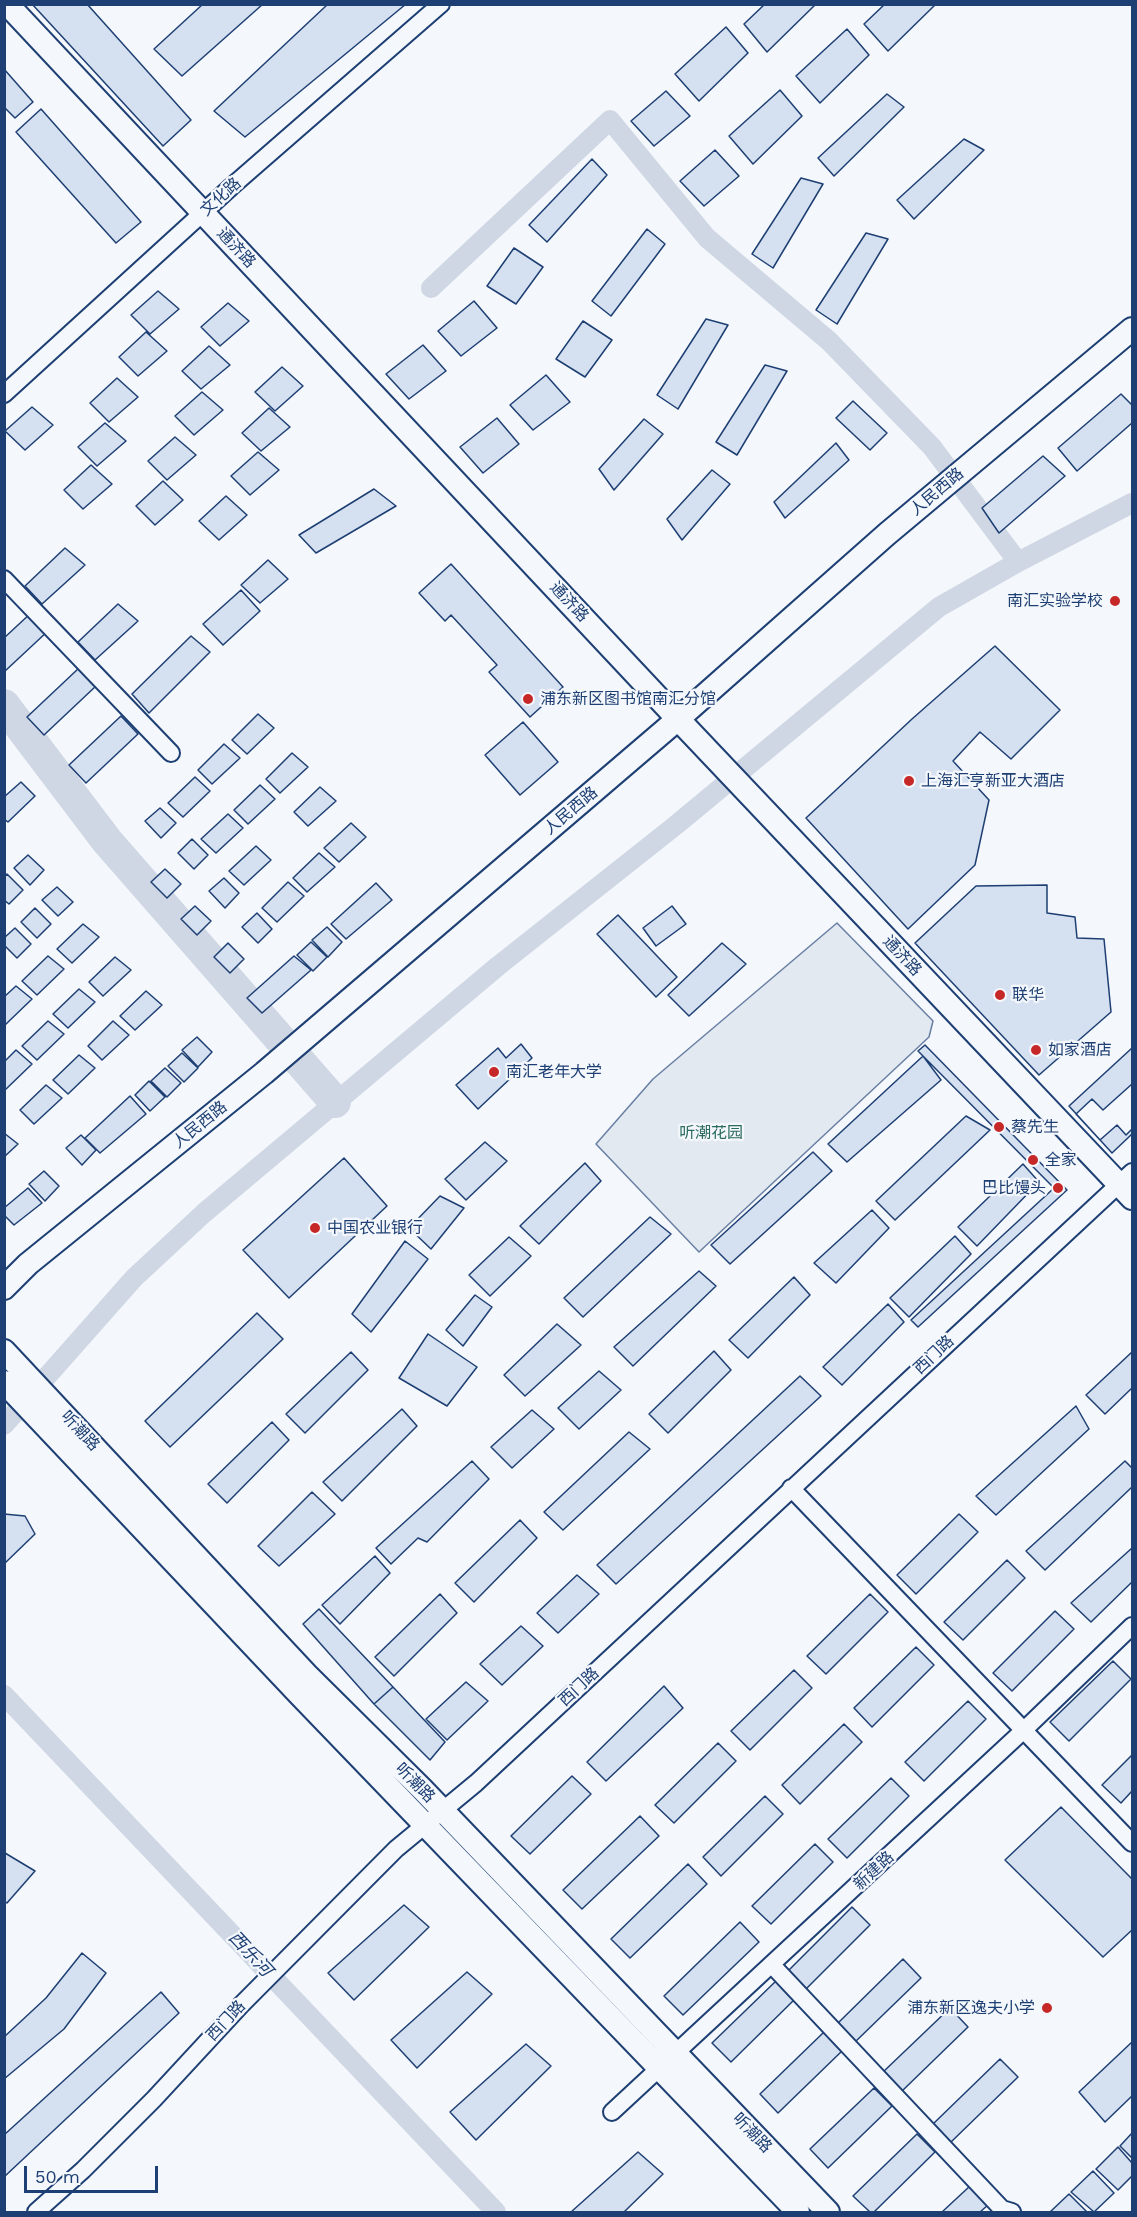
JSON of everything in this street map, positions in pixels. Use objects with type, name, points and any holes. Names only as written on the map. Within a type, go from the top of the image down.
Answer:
[{"type":"street","name":"通济路","points":[[7,4],[737,782],[1128,1185]]},
{"type":"street","name":"文化路","points":[[4,394],[202,213],[441,4]]},
{"type":"street","name":"人民西路","points":[[4,1288],[28,1264],[265,1072],[678,719],[907,517],[1132,329]]},
{"type":"street","points":[[4,579],[171,753]]},
{"type":"street","name":"西门路","points":[[36,2212],[83,2170],[154,2099],[241,2005],[396,1849],[435,1818],[791,1488],[1128,1185]]},
{"type":"street","name":"听潮路","points":[[4,1351],[17,1385],[47,1410],[300,1695],[435,1818],[668,2062],[798,2212]]},
{"type":"street","points":[[791,1488],[1132,1843]]},
{"type":"street","name":"新建路","points":[[612,2112],[1025,1730],[1132,1626]]},
{"type":"street","points":[[772,1965],[1002,2209],[1012,2212]]},
{"type":"street","name":"听潮路","points":[[668,2062],[828,2212]]},
{"type":"green space","name":"听潮花园","points":[[837,923],[933,1021],[929,1037],[699,1252],[596,1144],[653,1079]]},
{"type":"building","points":[[32,4],[87,4],[191,120],[163,146]]},
{"type":"building","points":[[203,4],[263,4],[182,76],[154,49]]},
{"type":"building","points":[[328,4],[406,4],[245,137],[214,111]]},
{"type":"building","points":[[765,4],[816,4],[767,52],[744,24]]},
{"type":"building","points":[[885,4],[936,4],[888,51],[864,24]]},
{"type":"building","points":[[726,27],[748,53],[699,101],[675,74]]},
{"type":"building","points":[[847,29],[869,55],[820,103],[796,76]]},
{"type":"building","points":[[4,69],[33,102],[15,118],[4,107]]},
{"type":"building","points":[[780,90],[802,116],[753,164],[729,136]]},
{"type":"building","points":[[666,91],[690,116],[654,146],[631,121]]},
{"type":"building","points":[[887,94],[904,107],[834,176],[818,158]]},
{"type":"building","points":[[41,109],[141,222],[116,243],[16,132]]},
{"type":"building","points":[[964,139],[984,150],[914,219],[897,200]]},
{"type":"building","points":[[715,150],[739,176],[704,206],[680,181]]},
{"type":"building","points":[[592,159],[607,175],[547,242],[529,225]]},
{"type":"building","points":[[801,178],[823,184],[773,268],[752,254]]},
{"type":"building","points":[[647,229],[665,244],[611,316],[592,301]]},
{"type":"building","points":[[866,233],[888,239],[837,324],[816,310]]},
{"type":"building","points":[[514,248],[543,267],[516,304],[487,286]]},
{"type":"building","points":[[158,291],[179,309],[150,334],[131,315]]},
{"type":"building","points":[[474,301],[497,328],[461,356],[438,331]]},
{"type":"building","points":[[228,303],[249,321],[220,346],[201,327]]},
{"type":"building","points":[[706,319],[728,325],[678,409],[657,395]]},
{"type":"building","points":[[583,321],[612,340],[585,377],[556,359]]},
{"type":"building","points":[[146,332],[167,351],[138,376],[119,357]]},
{"type":"building","points":[[423,345],[446,371],[409,399],[386,374]]},
{"type":"building","points":[[209,346],[230,365],[201,389],[182,371]]},
{"type":"building","points":[[765,365],[787,371],[737,455],[716,442]]},
{"type":"building","points":[[282,367],[303,386],[275,411],[255,392]]},
{"type":"building","points":[[546,375],[570,402],[533,430],[510,405]]},
{"type":"building","points":[[117,378],[138,397],[109,422],[90,403]]},
{"type":"building","points":[[202,392],[223,410],[194,435],[175,416]]},
{"type":"building","points":[[1121,394],[1132,405],[1132,423],[1077,471],[1058,448]]},
{"type":"building","points":[[853,401],[887,433],[870,450],[836,418]]},
{"type":"building","points":[[32,407],[53,425],[25,450],[5,431]]},
{"type":"building","points":[[269,408],[290,427],[261,451],[242,433]]},
{"type":"building","points":[[497,418],[519,444],[483,473],[460,447]]},
{"type":"building","points":[[644,419],[663,434],[614,490],[599,469]]},
{"type":"building","points":[[105,423],[126,441],[97,466],[78,447]]},
{"type":"building","points":[[175,437],[196,455],[167,480],[148,461]]},
{"type":"building","points":[[836,443],[849,460],[785,518],[774,502]]},
{"type":"building","points":[[258,452],[279,470],[250,495],[231,476]]},
{"type":"building","points":[[1043,456],[1065,476],[999,533],[982,508]]},
{"type":"building","points":[[91,465],[112,484],[83,509],[64,490]]},
{"type":"building","points":[[712,470],[730,484],[682,540],[667,519]]},
{"type":"building","points":[[163,481],[183,500],[155,525],[136,506]]},
{"type":"building","points":[[374,489],[396,506],[316,553],[299,535]]},
{"type":"building","points":[[226,496],[247,515],[219,540],[199,521]]},
{"type":"building","points":[[65,548],[85,565],[42,604],[25,586]]},
{"type":"building","points":[[268,560],[288,579],[260,603],[241,585]]},
{"type":"building","points":[[451,564],[563,687],[530,717],[489,672],[497,665],[451,615],[445,621],[419,593]]},
{"type":"building","points":[[241,590],[260,611],[223,645],[203,624]]},
{"type":"building","points":[[118,604],[138,621],[95,660],[78,642]]},
{"type":"building","points":[[32,612],[49,630],[4,672],[4,638]]},
{"type":"building","points":[[191,636],[210,652],[149,713],[132,694]]},
{"type":"building","name":"上海汇亨新亚大酒店","points":[[995,646],[1060,710],[1011,759],[980,732],[953,761],[989,800],[975,865],[908,929],[806,818],[912,719]]},
{"type":"building","points":[[79,668],[96,686],[44,735],[27,717]]},
{"type":"building","points":[[258,714],[274,728],[247,754],[232,740]]},
{"type":"building","points":[[121,716],[138,734],[86,783],[69,765]]},
{"type":"building","points":[[523,722],[558,762],[520,795],[485,755]]},
{"type":"building","points":[[224,744],[240,758],[212,784],[198,770]]},
{"type":"building","points":[[292,753],[308,767],[280,793],[266,779]]},
{"type":"building","points":[[195,777],[210,791],[183,817],[168,803]]},
{"type":"building","points":[[21,782],[35,796],[8,822],[4,819],[4,797]]},
{"type":"building","points":[[260,785],[275,799],[248,824],[234,810]]},
{"type":"building","points":[[320,787],[336,801],[308,826],[294,812]]},
{"type":"building","points":[[160,808],[176,823],[161,838],[145,821]]},
{"type":"building","points":[[228,814],[243,828],[216,853],[201,839]]},
{"type":"building","points":[[351,823],[366,837],[339,862],[324,848]]},
{"type":"building","points":[[192,839],[208,855],[194,869],[178,853]]},
{"type":"building","points":[[256,846],[271,860],[244,885],[229,871]]},
{"type":"building","points":[[319,853],[335,867],[307,892],[293,878]]},
{"type":"building","points":[[28,855],[44,870],[30,885],[14,868]]},
{"type":"building","points":[[165,869],[181,884],[167,898],[151,882]]},
{"type":"building","points":[[7,874],[23,890],[9,904],[4,900],[4,877]]},
{"type":"building","points":[[224,878],[239,893],[225,908],[209,891]]},
{"type":"building","points":[[288,882],[304,896],[277,922],[262,908]]},
{"type":"building","points":[[376,883],[392,900],[346,939],[331,924]]},
{"type":"building","points":[[1047,885],[1047,913],[1075,917],[1077,938],[1104,939],[1111,1012],[1039,1075],[915,943],[976,886]]},
{"type":"building","points":[[57,887],[73,902],[58,916],[42,900]]},
{"type":"building","points":[[195,906],[211,921],[197,935],[181,919]]},
{"type":"building","points":[[672,906],[686,924],[656,946],[643,928]]},
{"type":"building","points":[[35,908],[51,924],[37,938],[21,922]]},
{"type":"building","points":[[257,913],[272,929],[258,943],[242,927]]},
{"type":"building","points":[[618,915],[677,977],[656,997],[597,934]]},
{"type":"building","points":[[83,924],[99,937],[72,963],[57,949]]},
{"type":"building","points":[[327,927],[342,942],[328,957],[312,940]]},
{"type":"building","points":[[15,928],[31,944],[17,958],[4,945],[4,938]]},
{"type":"building","points":[[311,942],[327,957],[313,971],[297,955]]},
{"type":"building","points":[[228,943],[244,959],[230,973],[214,957]]},
{"type":"building","points":[[722,943],[746,964],[689,1016],[668,995]]},
{"type":"building","points":[[48,956],[64,969],[37,995],[22,981]]},
{"type":"building","points":[[294,956],[311,970],[262,1013],[247,998]]},
{"type":"building","points":[[115,957],[131,970],[103,996],[89,982]]},
{"type":"building","points":[[16,986],[32,999],[5,1025],[4,997]]},
{"type":"building","points":[[79,989],[95,1002],[68,1028],[53,1014]]},
{"type":"building","points":[[146,991],[162,1005],[135,1030],[120,1016]]},
{"type":"building","points":[[48,1021],[64,1034],[37,1060],[22,1046]]},
{"type":"building","points":[[113,1021],[129,1035],[102,1060],[88,1046]]},
{"type":"building","points":[[197,1037],[212,1052],[198,1067],[182,1050]]},
{"type":"building","name":"南汇老年大学","points":[[521,1044],[532,1058],[478,1109],[456,1085],[498,1048],[506,1058]]},
{"type":"building","points":[[925,1045],[1067,1190],[918,1327],[911,1320],[1054,1188],[918,1051]]},
{"type":"building","points":[[1132,1048],[1132,1134],[1112,1153],[1069,1106]]},
{"type":"building","points":[[16,1050],[32,1064],[5,1090],[4,1062]]},
{"type":"building","points":[[182,1053],[198,1068],[184,1082],[168,1066]]},
{"type":"building","points":[[79,1055],[95,1068],[68,1094],[53,1080]]},
{"type":"building","points":[[923,1056],[941,1080],[847,1162],[828,1144]]},
{"type":"building","points":[[165,1068],[181,1083],[167,1097],[151,1081]]},
{"type":"building","points":[[149,1081],[165,1097],[150,1111],[135,1095]]},
{"type":"building","points":[[1132,1084],[1132,1129],[1126,1135],[1117,1125],[1100,1140],[1076,1114],[1092,1099],[1103,1110]]},
{"type":"building","points":[[46,1085],[62,1098],[34,1124],[20,1110]]},
{"type":"building","points":[[130,1096],[146,1114],[100,1153],[85,1138]]},
{"type":"building","points":[[966,1116],[990,1130],[895,1220],[876,1201]]},
{"type":"building","points":[[4,1133],[18,1144],[4,1157]]},
{"type":"building","points":[[81,1135],[96,1150],[82,1165],[66,1148]]},
{"type":"building","points":[[485,1142],[507,1161],[466,1200],[445,1179]]},
{"type":"building","points":[[813,1152],[832,1171],[730,1264],[711,1245]]},
{"type":"building","name":"中国农业银行","points":[[344,1158],[387,1206],[289,1298],[243,1250]]},
{"type":"building","points":[[585,1163],[601,1181],[539,1244],[520,1226]]},
{"type":"building","points":[[1023,1164],[1039,1182],[977,1246],[958,1227]]},
{"type":"building","points":[[44,1171],[59,1186],[45,1201],[29,1184]]},
{"type":"building","points":[[28,1188],[42,1203],[14,1225],[4,1215],[4,1208]]},
{"type":"building","points":[[440,1196],[464,1208],[431,1249],[409,1228]]},
{"type":"building","points":[[872,1210],[889,1228],[836,1283],[814,1263]]},
{"type":"building","points":[[650,1217],[671,1234],[583,1317],[564,1298]]},
{"type":"building","points":[[955,1236],[971,1254],[909,1317],[890,1298]]},
{"type":"building","points":[[509,1237],[531,1256],[490,1296],[469,1275]]},
{"type":"building","points":[[405,1241],[428,1259],[371,1332],[352,1314]]},
{"type":"building","points":[[699,1271],[716,1286],[633,1366],[614,1347]]},
{"type":"building","points":[[794,1277],[810,1295],[748,1358],[729,1340]]},
{"type":"building","points":[[475,1295],[492,1307],[463,1346],[446,1330]]},
{"type":"building","points":[[888,1304],[904,1322],[842,1385],[823,1367]]},
{"type":"building","points":[[257,1313],[283,1339],[170,1447],[145,1421]]},
{"type":"building","points":[[557,1324],[581,1345],[525,1396],[504,1375]]},
{"type":"building","points":[[428,1334],[477,1367],[447,1406],[399,1378]]},
{"type":"building","points":[[714,1351],[731,1370],[668,1433],[649,1414]]},
{"type":"building","points":[[351,1352],[368,1370],[305,1433],[286,1414]]},
{"type":"building","points":[[1132,1352],[1132,1388],[1105,1414],[1086,1395]]},
{"type":"building","points":[[599,1371],[621,1390],[579,1429],[558,1408]]},
{"type":"building","points":[[800,1376],[821,1396],[616,1584],[597,1565]]},
{"type":"building","points":[[1076,1406],[1089,1429],[996,1515],[976,1496]]},
{"type":"building","points":[[402,1409],[417,1426],[342,1501],[323,1482]]},
{"type":"building","points":[[532,1410],[554,1429],[512,1468],[491,1447]]},
{"type":"building","points":[[272,1422],[289,1440],[227,1503],[208,1484]]},
{"type":"building","points":[[629,1432],[650,1449],[563,1530],[544,1512]]},
{"type":"building","points":[[472,1461],[489,1479],[427,1542],[418,1538],[391,1564],[376,1548]]},
{"type":"building","points":[[1125,1461],[1132,1468],[1132,1487],[1045,1570],[1026,1551]]},
{"type":"building","points":[[312,1492],[335,1514],[279,1566],[258,1546]]},
{"type":"building","points":[[4,1514],[25,1516],[35,1534],[4,1564]]},
{"type":"building","points":[[959,1514],[978,1532],[916,1594],[897,1575]]},
{"type":"building","points":[[520,1520],[537,1538],[474,1602],[455,1583]]},
{"type":"building","points":[[1132,1548],[1132,1582],[1091,1622],[1071,1603]]},
{"type":"building","points":[[375,1556],[390,1573],[340,1624],[322,1605]]},
{"type":"building","points":[[1007,1560],[1025,1578],[963,1640],[944,1622]]},
{"type":"building","points":[[577,1575],[599,1594],[558,1633],[537,1613]]},
{"type":"building","points":[[440,1594],[457,1613],[394,1676],[375,1657]]},
{"type":"building","points":[[870,1594],[888,1612],[826,1674],[807,1656]]},
{"type":"building","points":[[319,1609],[393,1687],[374,1704],[303,1624]]},
{"type":"building","points":[[1055,1611],[1074,1629],[1012,1691],[993,1673]]},
{"type":"building","points":[[521,1626],[543,1646],[502,1685],[480,1664]]},
{"type":"building","points":[[916,1647],[934,1665],[872,1727],[854,1708]]},
{"type":"building","points":[[1113,1661],[1131,1679],[1069,1741],[1050,1722]]},
{"type":"building","points":[[794,1670],[812,1688],[750,1750],[731,1731]]},
{"type":"building","points":[[466,1682],[488,1701],[447,1740],[426,1719]]},
{"type":"building","points":[[664,1686],[683,1708],[606,1781],[587,1762]]},
{"type":"building","points":[[393,1687],[445,1742],[430,1760],[374,1704]]},
{"type":"building","points":[[968,1701],[986,1719],[924,1781],[905,1762]]},
{"type":"building","points":[[844,1724],[862,1742],[800,1804],[782,1785]]},
{"type":"building","points":[[718,1743],[736,1761],[674,1823],[655,1805]]},
{"type":"building","points":[[1132,1755],[1132,1791],[1121,1803],[1102,1785]]},
{"type":"building","points":[[572,1776],[591,1794],[530,1854],[511,1836]]},
{"type":"building","points":[[891,1778],[909,1796],[847,1858],[828,1839]]},
{"type":"building","points":[[765,1796],[783,1814],[721,1876],[703,1857]]},
{"type":"building","points":[[1061,1807],[1132,1879],[1132,1930],[1103,1957],[1005,1860]]},
{"type":"building","points":[[640,1816],[659,1836],[582,1909],[563,1890]]},
{"type":"building","points":[[815,1844],[833,1862],[771,1924],[752,1906]]},
{"type":"building","points":[[5,1853],[35,1871],[7,1903],[4,1901]]},
{"type":"building","points":[[688,1864],[707,1884],[630,1958],[611,1939]]},
{"type":"building","points":[[404,1905],[429,1927],[354,2000],[328,1973]]},
{"type":"building","points":[[852,1907],[870,1925],[804,1991],[786,1973]]},
{"type":"building","points":[[740,1922],[759,1942],[683,2015],[664,1996]]},
{"type":"building","points":[[82,1953],[106,1973],[64,2029],[4,2079],[4,2037],[46,1998]]},
{"type":"building","points":[[903,1959],[921,1978],[854,2043],[836,2025]]},
{"type":"building","points":[[467,1972],[492,1994],[417,2068],[391,2040]]},
{"type":"building","points":[[776,1981],[794,2000],[731,2062],[712,2043]]},
{"type":"building","points":[[161,1992],[179,2013],[4,2177],[4,2135]]},
{"type":"building","points":[[950,2008],[968,2027],[901,2092],[882,2073]]},
{"type":"building","points":[[824,2032],[842,2051],[778,2113],[760,2094]]},
{"type":"building","points":[[1132,2042],[1132,2096],[1105,2122],[1079,2092]]},
{"type":"building","points":[[526,2044],[551,2066],[476,2140],[450,2112]]},
{"type":"building","points":[[1000,2059],[1018,2077],[951,2142],[933,2124]]},
{"type":"building","points":[[874,2088],[892,2106],[828,2168],[810,2149]]},
{"type":"building","points":[[1132,2133],[1132,2158],[1120,2146]]},
{"type":"building","points":[[917,2134],[935,2152],[874,2212],[870,2212],[853,2196]]},
{"type":"building","points":[[1118,2147],[1132,2163],[1132,2176],[1118,2190],[1096,2169]]},
{"type":"building","points":[[638,2152],[663,2174],[624,2212],[571,2212]]},
{"type":"building","points":[[1093,2171],[1114,2193],[1094,2212],[1071,2192]]},
{"type":"building","points":[[970,2186],[988,2205],[980,2212],[942,2212]]},
{"type":"building","points":[[1069,2194],[1087,2212],[1050,2212]]},
{"type":"waterway","points":[[431,288],[610,120],[707,238],[829,341],[932,447],[1018,562]]},
{"type":"waterway","points":[[4,1425],[134,1278],[204,1213],[498,966],[676,825],[939,607],[1018,562],[1132,503]]},
{"type":"waterway","points":[[4,705],[107,841],[335,1102]]},
{"type":"waterway","name":"西乐河","points":[[4,1695],[496,2212]]},
{"type":"place","name":"南汇实验学校","points":[[1115,601]]},
{"type":"place","name":"浦东新区图书馆南汇分馆","points":[[528,699]]},
{"type":"place","name":"上海汇亨新亚大酒店","points":[[909,781]]},
{"type":"place","name":"联华","points":[[1000,995]]},
{"type":"place","name":"如家酒店","points":[[1036,1050]]},
{"type":"place","name":"南汇老年大学","points":[[494,1072]]},
{"type":"place","name":"蔡先生","points":[[999,1127]]},
{"type":"place","name":"全家","points":[[1033,1160]]},
{"type":"place","name":"巴比馒头","points":[[1058,1188]]},
{"type":"place","name":"中国农业银行","points":[[315,1228]]},
{"type":"place","name":"浦东新区逸夫小学","points":[[1047,2008]]}]
